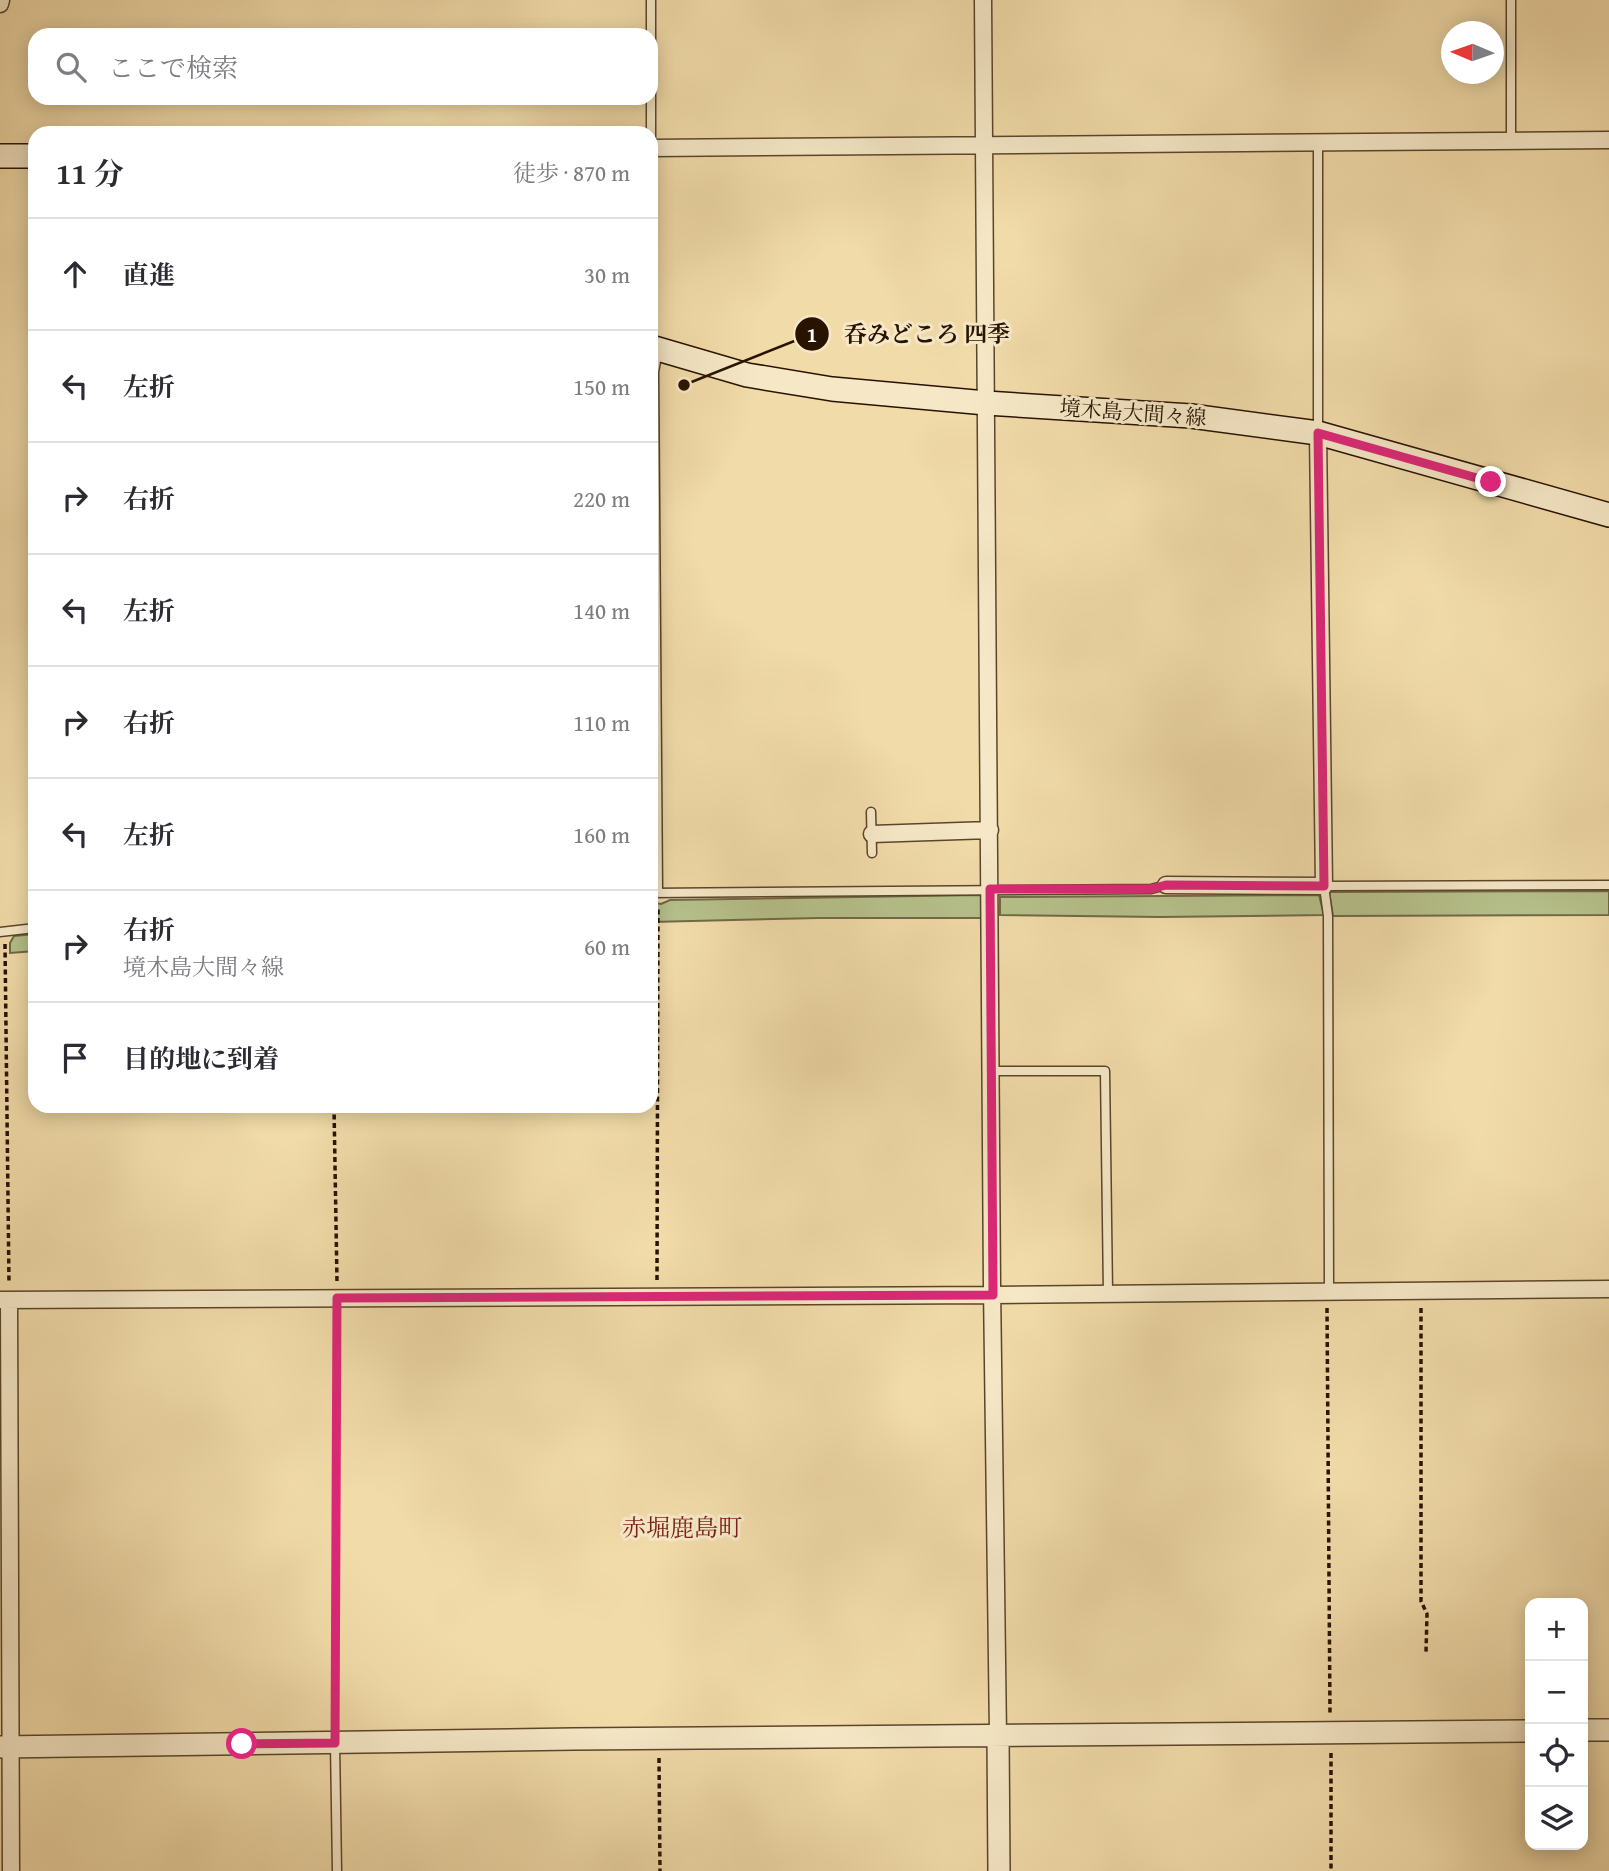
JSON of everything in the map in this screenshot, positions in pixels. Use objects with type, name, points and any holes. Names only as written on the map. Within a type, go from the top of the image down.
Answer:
[{"type":"main road","points":[[0,156],[28,156]]},
{"type":"main road","name":"境木島大間々線","points":[[658,344],[714,367],[783,382],[986,403],[1191,416],[1318,433],[1609,515]]},
{"type":"street","points":[[983,0],[999,1871]]},
{"type":"street","points":[[658,148],[1609,140]]},
{"type":"street","points":[[1166,885],[1324,886],[1318,433]]},
{"type":"street","points":[[872,834],[990,830]]},
{"type":"street","points":[[10,1871],[4,1747],[4,1300],[1609,1289]]},
{"type":"street","points":[[1588,1730],[1609,1730]]},
{"type":"street","points":[[4,1747],[1525,1731]]},
{"type":"lane","points":[[651,0],[651,28]]},
{"type":"lane","points":[[1511,0],[1511,141]]},
{"type":"lane","points":[[651,105],[651,126]]},
{"type":"lane","points":[[1318,143],[1318,433]]},
{"type":"lane","points":[[871,811],[872,853]]},
{"type":"lane","points":[[658,893],[1151,889],[1166,885]]},
{"type":"lane","points":[[1329,1292],[1328,916],[1324,886],[1609,885]]},
{"type":"lane","points":[[2,932],[28,929]]},
{"type":"lane","points":[[991,1071],[1105,1071],[1108,1294]]},
{"type":"lane","points":[[335,1743],[337,1871]]},
{"type":"path","points":[[2,932],[4,1300]]},
{"type":"path","points":[[334,1113],[337,1298],[335,1743]]},
{"type":"path","points":[[656,1113],[657,1296]]},
{"type":"path","points":[[1329,1292],[1331,1871]]},
{"type":"path","points":[[1420,1292],[1421,1601],[1427,1614],[1426,1652]]},
{"type":"path","points":[[659,1739],[660,1871]]},
{"type":"green space","points":[[1609,891],[1609,915],[1333,916],[1329,892]]},
{"type":"green space","points":[[981,895],[982,918],[658,922],[658,903],[670,900]]},
{"type":"green space","points":[[1319,895],[1324,915],[1000,915],[1000,897]]},
{"type":"green space","points":[[28,935],[28,952],[10,953],[10,943],[14,936]]},
{"type":"place","name":"呑みどころ 四季","points":[[684,385]]},
{"type":"district","name":"赤堀鹿島町","points":[[682,1528]]},
{"type":"route","points":[[242,1744],[335,1743],[337,1298],[993,1295],[990,889],[1151,889],[1166,885],[1324,886],[1318,433],[1491,482]]}]
